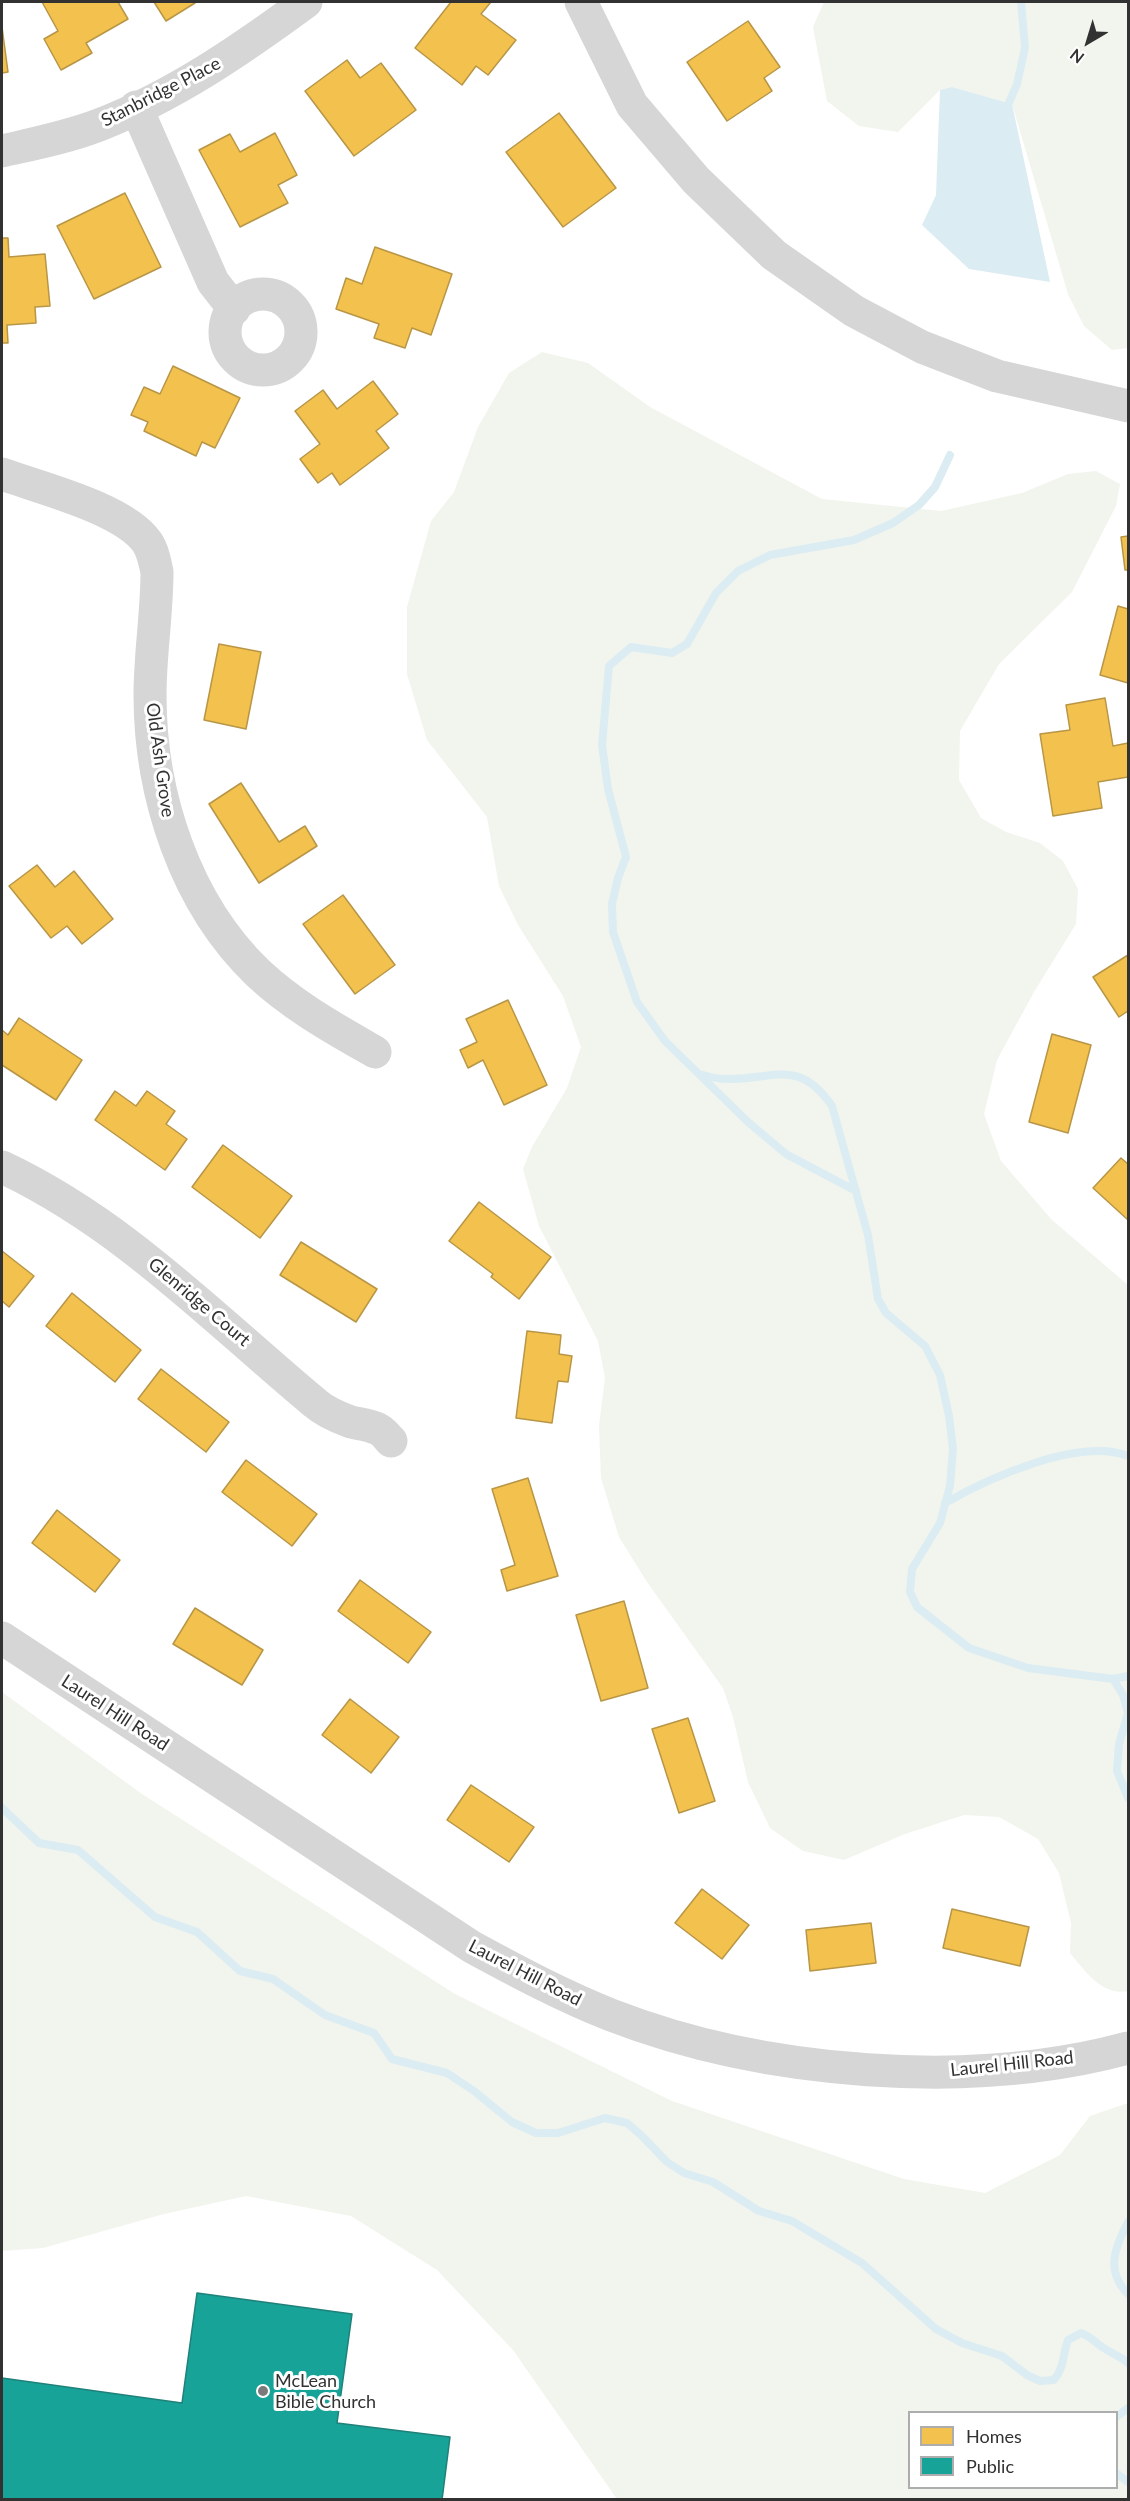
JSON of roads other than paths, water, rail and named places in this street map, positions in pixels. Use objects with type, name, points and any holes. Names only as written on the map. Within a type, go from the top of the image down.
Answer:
[{"type":"street","name":"Stanbridge Place","points":[[2,151],[98,125],[136,107],[241,49],[306,2]]},
{"type":"street","points":[[581,2],[632,105],[696,180],[774,255],[854,311],[922,347],[997,376],[1128,406]]},
{"type":"street","points":[[136,107],[213,282],[234,309]]},
{"type":"street","name":"Old Ash Grove","points":[[2,474],[93,506],[122,522],[147,542],[157,572],[150,694],[153,734],[165,810],[185,867],[219,926],[258,974],[311,1014],[375,1052]]},
{"type":"street","name":"Glenridge Court","points":[[2,1167],[26,1178],[73,1207],[138,1251],[192,1294],[317,1405],[348,1421],[378,1429],[391,1441]]},
{"type":"street","name":"Laurel Hill Road","points":[[2,1638],[472,1947],[540,1984],[611,2015],[651,2029],[748,2054],[819,2066],[903,2072],[956,2072],[1042,2064],[1128,2048]]},
{"type":"waterway","points":[[1005,112],[1017,84],[1025,48],[1021,2]]},
{"type":"waterway","points":[[856,1191],[786,1154],[748,1122],[665,1041],[637,1002],[613,932],[612,904],[626,857],[608,789],[602,745],[609,666],[631,647],[672,653],[687,644],[716,593],[738,571],[770,555],[854,540],[893,523],[919,505],[935,487],[950,455]]},
{"type":"waterway","points":[[703,1075],[726,1079],[784,1074],[796,1076],[808,1081],[832,1106],[868,1235],[878,1299],[886,1313],[925,1346],[940,1375],[949,1416],[953,1449],[950,1486],[940,1523],[912,1569],[910,1592],[917,1607],[969,1648],[1028,1668],[1113,1679],[1128,1676]]},
{"type":"waterway","points":[[945,1503],[1009,1472],[1060,1456],[1085,1452],[1108,1452],[1128,1456]]},
{"type":"waterway","points":[[1113,1679],[1123,1695],[1128,1713],[1119,1744],[1117,1771],[1128,1798]]},
{"type":"waterway","points":[[2,1808],[39,1843],[78,1850],[155,1917],[197,1932],[240,1971],[273,1979],[325,2015],[374,2033],[392,2059],[447,2073],[474,2091],[512,2122],[536,2133],[558,2133],[605,2118],[627,2123],[667,2162],[684,2173],[713,2182],[759,2211],[792,2221],[862,2263],[936,2329],[962,2343],[1002,2356],[1027,2375],[1040,2381],[1054,2380],[1062,2365],[1068,2340],[1081,2333],[1128,2363]]},
{"type":"waterway","points":[[1128,2222],[1114,2259],[1116,2277],[1128,2294]]},
{"type":"waterway","points":[[1118,2416],[1128,2408]]},
{"type":"waterway","points":[[1118,2474],[1128,2482]]},
{"type":"place","name":"McLean Bible Church","points":[[263,2391]]}]
